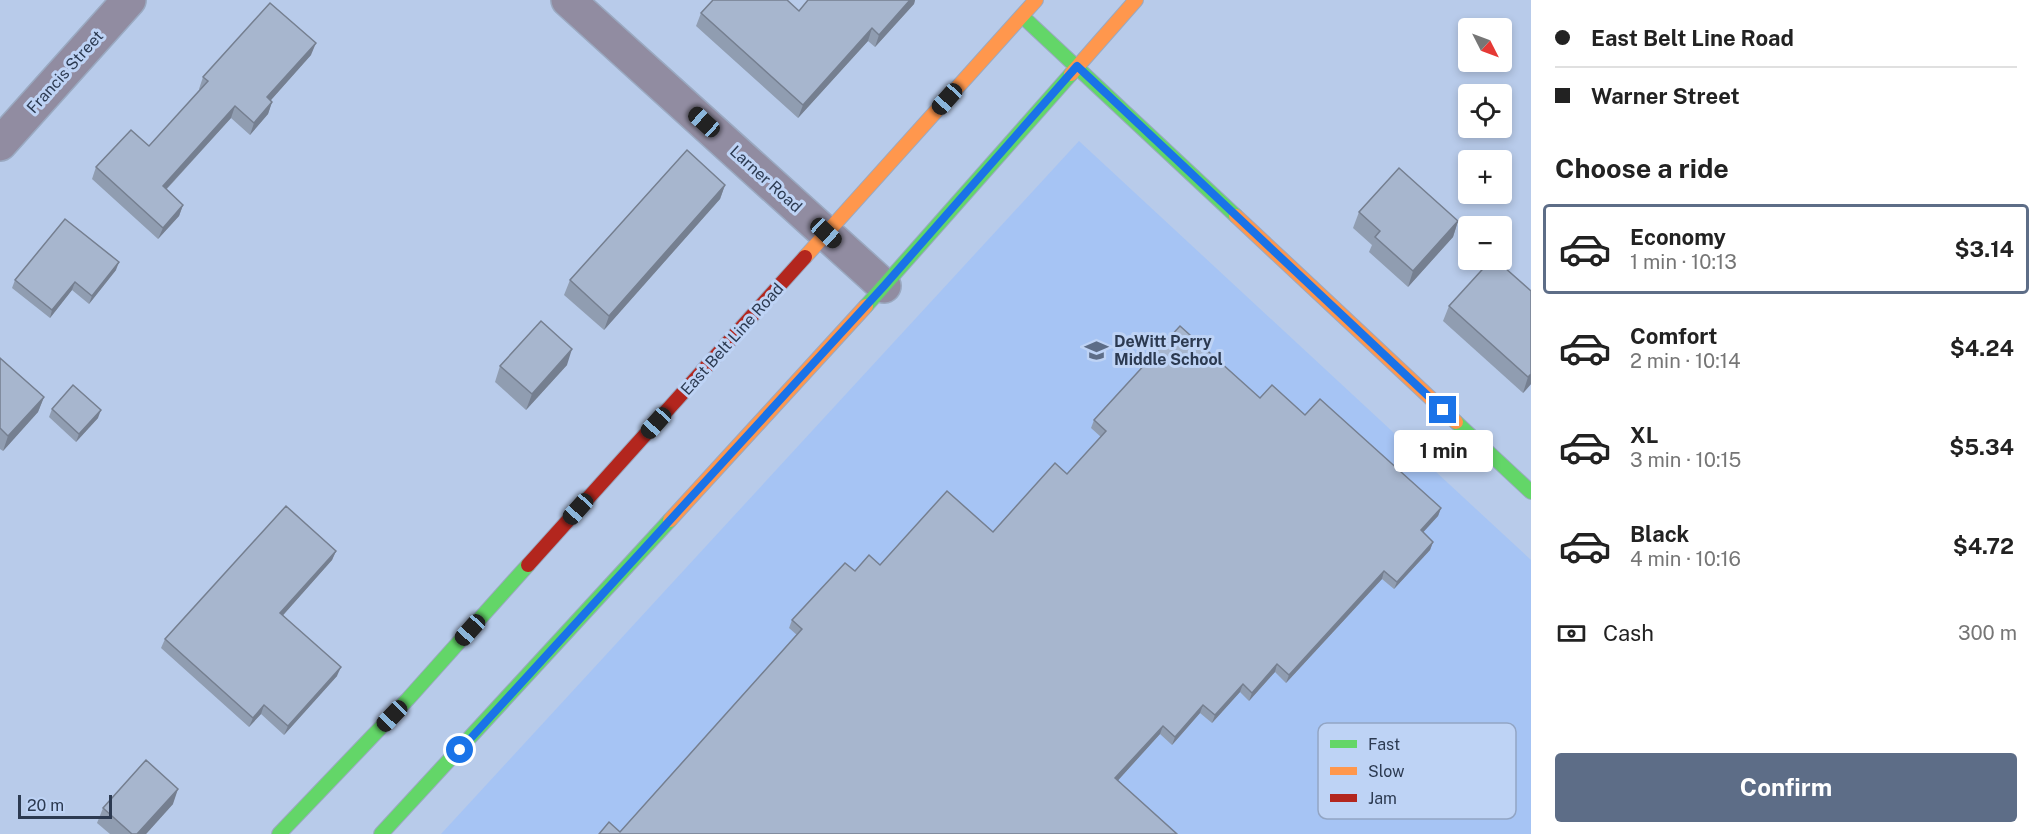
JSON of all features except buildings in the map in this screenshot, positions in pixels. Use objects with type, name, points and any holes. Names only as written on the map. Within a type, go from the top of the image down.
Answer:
[{"type":"main road","name":"East Belt Line Road","points":[[279,834],[408,699],[1036,0]]},
{"type":"main road","points":[[381,834],[884,286],[1136,0]]},
{"type":"main road","points":[[1022,16],[1530,490]]},
{"type":"street","name":"Francis Street","points":[[0,144],[129,0]]},
{"type":"street","name":"Larner Road","points":[[568,0],[884,286]]},
{"type":"shaded area","name":"DeWitt Perry Middle School","points":[[1079,141],[1531,560],[1531,834],[441,834]]},
{"type":"traffic: fast","points":[[1022,16],[1236,216]]},
{"type":"traffic: fast","points":[[866,306],[1071,74]]},
{"type":"traffic: fast","points":[[1456,422],[1531,492]]},
{"type":"traffic: fast","points":[[381,834],[670,520]]},
{"type":"traffic: fast","points":[[279,834],[408,699],[528,565]]},
{"type":"traffic: slow","points":[[805,257],[1036,0]]},
{"type":"traffic: slow","points":[[1071,74],[1136,0]]},
{"type":"traffic: slow","points":[[1236,216],[1456,422]]},
{"type":"traffic: slow","points":[[670,520],[866,306]]},
{"type":"traffic: jam","points":[[528,565],[805,257]]},
{"type":"place","name":"DeWitt Perry Middle School","points":[[1096,350]]},
{"type":"route","points":[[460,750],[884,286],[1077,66],[1443,410]]}]
